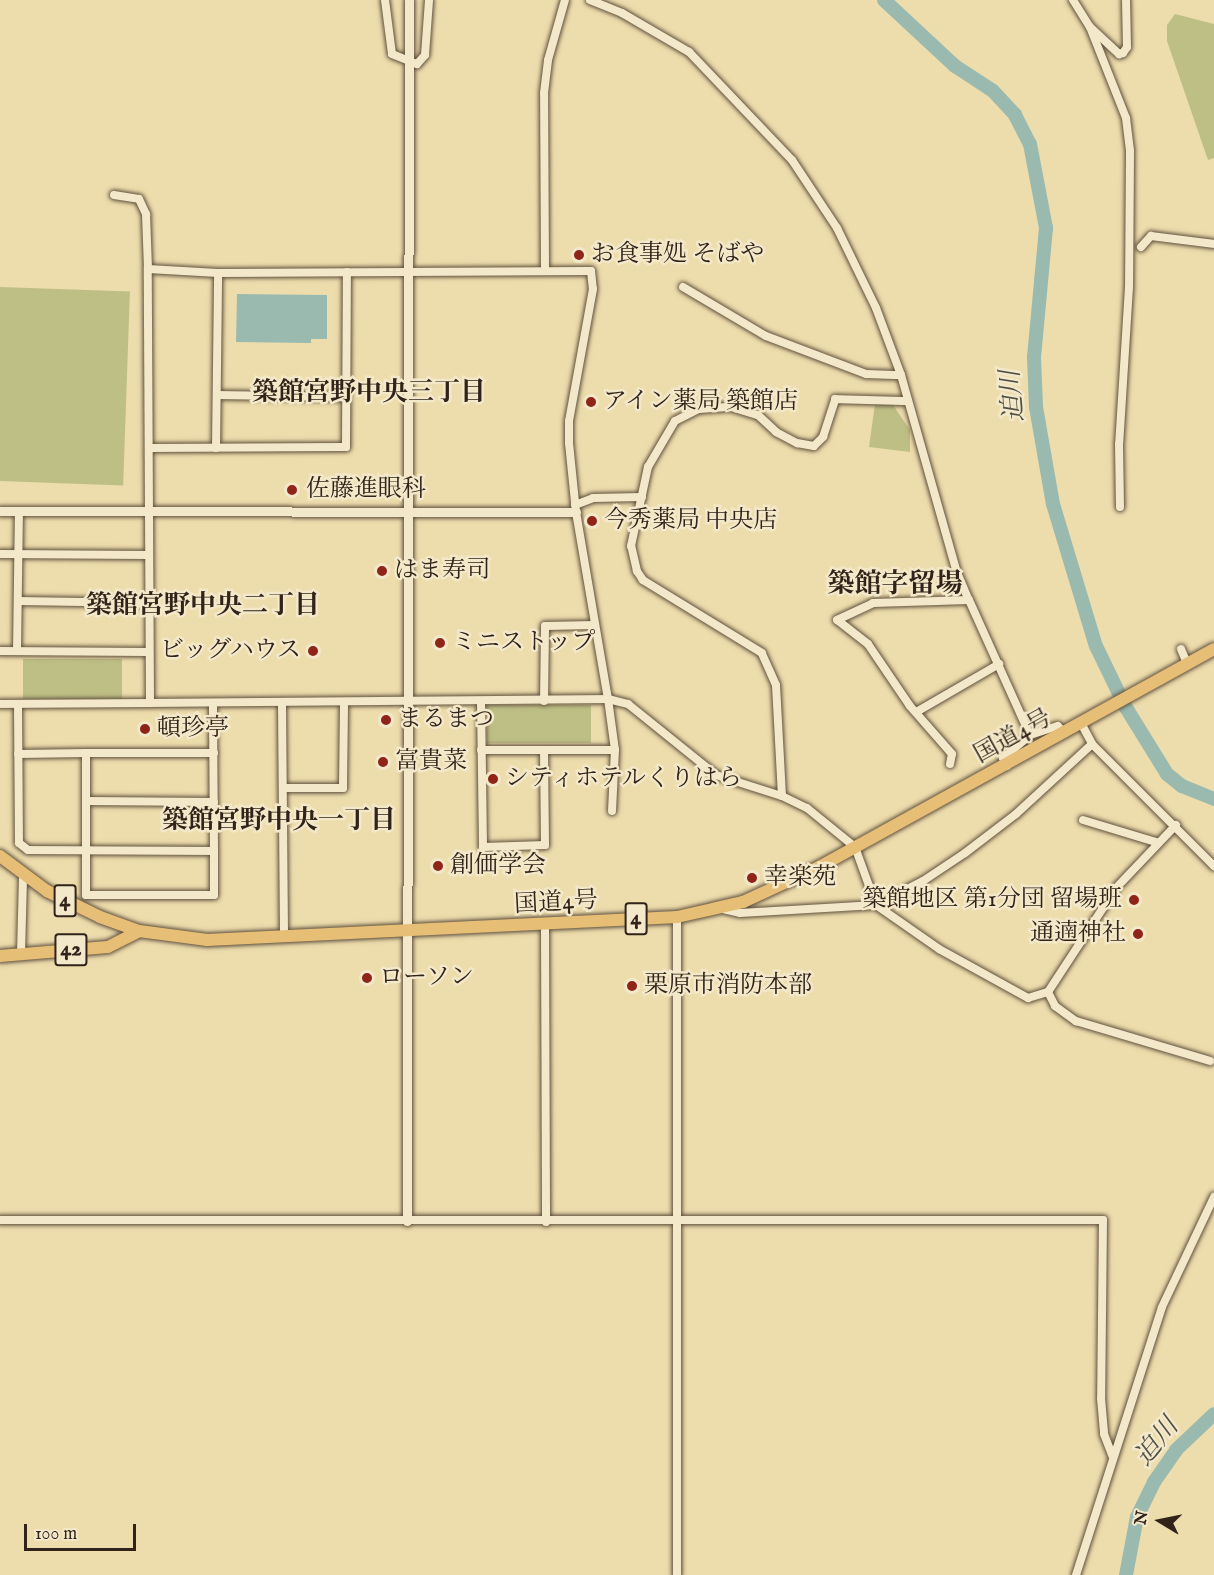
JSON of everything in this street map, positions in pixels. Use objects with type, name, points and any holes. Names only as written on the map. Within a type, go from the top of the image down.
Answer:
[{"type":"main road","name":"国道4号","points":[[0,856],[23,875],[73,905],[139,931],[207,940],[677,917],[720,908],[766,893],[1007,766],[1214,649]]},
{"type":"main road","name":"42","points":[[0,956],[108,947],[139,931]]},
{"type":"street","points":[[385,0],[392,54],[408,63],[417,64],[423,60],[429,0]]},
{"type":"street","points":[[407,1221],[409,0]]},
{"type":"street","points":[[545,270],[544,93],[548,60],[565,0]]},
{"type":"street","points":[[590,0],[622,13],[689,52],[792,160],[837,228],[876,308],[900,375],[956,570],[1030,735]]},
{"type":"street","points":[[1073,0],[1089,27],[1126,118],[1130,151],[1129,287],[1119,444],[1120,507]]},
{"type":"street","points":[[1089,27],[1099,31],[1119,54],[1123,53],[1127,47],[1126,0]]},
{"type":"street","points":[[114,195],[139,199],[146,214],[150,703]]},
{"type":"street","points":[[1141,247],[1151,236],[1214,244]]},
{"type":"street","points":[[148,269],[218,273],[591,271],[593,289],[569,421],[575,508],[615,750],[612,811]]},
{"type":"street","points":[[149,448],[346,447],[346,272]]},
{"type":"street","points":[[216,448],[218,273]]},
{"type":"street","points":[[683,287],[766,336],[866,374],[900,375]]},
{"type":"street","points":[[217,395],[346,397]]},
{"type":"street","points":[[782,796],[779,706],[772,669],[762,652],[643,580],[632,559],[631,546],[648,466],[675,421],[699,409],[731,406],[758,415],[776,432],[797,443],[814,446],[823,437],[835,399],[908,401]]},
{"type":"street","points":[[0,511],[408,512],[575,508],[593,498],[642,497]]},
{"type":"street","points":[[17,651],[19,511]]},
{"type":"street","points":[[0,554],[149,555]]},
{"type":"street","points":[[950,764],[952,754],[918,711],[910,706],[868,644],[837,620],[873,603],[969,600]]},
{"type":"street","points":[[18,601],[148,603]]},
{"type":"street","points":[[544,701],[545,626],[594,625]]},
{"type":"street","points":[[1182,649],[1187,663]]},
{"type":"street","points":[[0,651],[148,652]]},
{"type":"street","points":[[918,711],[999,664]]},
{"type":"street","points":[[0,704],[344,704],[608,699],[628,704],[716,775],[782,796],[807,808],[855,847],[876,904],[939,950],[1028,998],[1048,992],[1116,888],[1176,825]]},
{"type":"street","points":[[481,702],[483,847],[544,845],[544,750]]},
{"type":"street","points":[[86,753],[86,895],[214,895],[213,703]]},
{"type":"street","points":[[18,704],[19,843],[28,850],[214,851]]},
{"type":"street","points":[[282,704],[284,938]]},
{"type":"street","points":[[283,788],[344,788],[344,704]]},
{"type":"street","points":[[1084,722],[1092,744],[1176,825],[1214,866]]},
{"type":"street","points":[[1007,766],[1003,758],[1030,735],[1058,726],[1064,733]]},
{"type":"street","points":[[720,908],[740,914],[876,904],[923,881],[965,853],[1016,814],[1092,744]]},
{"type":"street","points":[[481,750],[615,750]]},
{"type":"street","points":[[18,754],[214,753]]},
{"type":"street","points":[[86,801],[214,802]]},
{"type":"street","points":[[1083,820],[1159,843]]},
{"type":"street","points":[[21,954],[23,875]]},
{"type":"street","points":[[676,1575],[677,917]]},
{"type":"street","points":[[545,925],[546,1222]]},
{"type":"street","points":[[1048,992],[1055,1006],[1076,1021],[1210,1061]]},
{"type":"street","points":[[1076,1575],[1162,1307],[1214,1197]]},
{"type":"street","points":[[0,1220],[546,1222],[1103,1220],[1101,1398],[1104,1434],[1113,1457]]},
{"type":"green space","points":[[1175,14],[1214,24],[1214,158],[1208,160],[1167,41],[1167,25]]},
{"type":"green space","points":[[0,287],[130,292],[123,485],[0,481]]},
{"type":"green space","points":[[875,404],[893,405],[910,430],[910,452],[869,447]]},
{"type":"green space","points":[[23,659],[122,659],[122,699],[23,699]]},
{"type":"green space","points":[[487,705],[591,705],[591,743],[487,743]]},
{"type":"water","points":[[237,294],[327,295],[327,339],[311,339],[311,343],[236,342]]},
{"type":"waterway","name":"迫川","points":[[884,0],[955,66],[993,91],[1015,115],[1030,144],[1046,228],[1034,357],[1036,407],[1053,504],[1096,646],[1125,706],[1167,774],[1182,786],[1214,799]]},
{"type":"waterway","name":"迫川","points":[[1126,1575],[1137,1517],[1154,1482],[1176,1450],[1214,1414]]},
{"type":"place","name":"お食事処 そばや","points":[[579,255]]},
{"type":"place","name":"アイン薬局 築館店","points":[[591,402]]},
{"type":"place","name":"佐藤進眼科","points":[[292,490]]},
{"type":"place","name":"今秀薬局 中央店","points":[[592,521]]},
{"type":"place","name":"はま寿司","points":[[382,571]]},
{"type":"place","name":"ミニストップ","points":[[440,643]]},
{"type":"place","name":"ビッグハウス","points":[[313,651]]},
{"type":"place","name":"まるまつ","points":[[386,720]]},
{"type":"place","name":"頓珍亭","points":[[145,729]]},
{"type":"place","name":"富貴菜","points":[[383,762]]},
{"type":"place","name":"シティホテルくりはら","points":[[493,779]]},
{"type":"place","name":"創価学会","points":[[438,866]]},
{"type":"place","name":"幸楽苑","points":[[752,878]]},
{"type":"place","name":"築館地区 第1分団 留場班","points":[[1134,900]]},
{"type":"place","name":"通遖神社","points":[[1138,934]]},
{"type":"place","name":"ローソン","points":[[367,978]]},
{"type":"place","name":"栗原市消防本部","points":[[632,986]]},
{"type":"district","name":"築館宮野中央三丁目","points":[[369,393]]},
{"type":"district","name":"築館字留場","points":[[895,586]]},
{"type":"district","name":"築館宮野中央二丁目","points":[[203,606]]},
{"type":"district","name":"築館宮野中央一丁目","points":[[279,821]]}]
